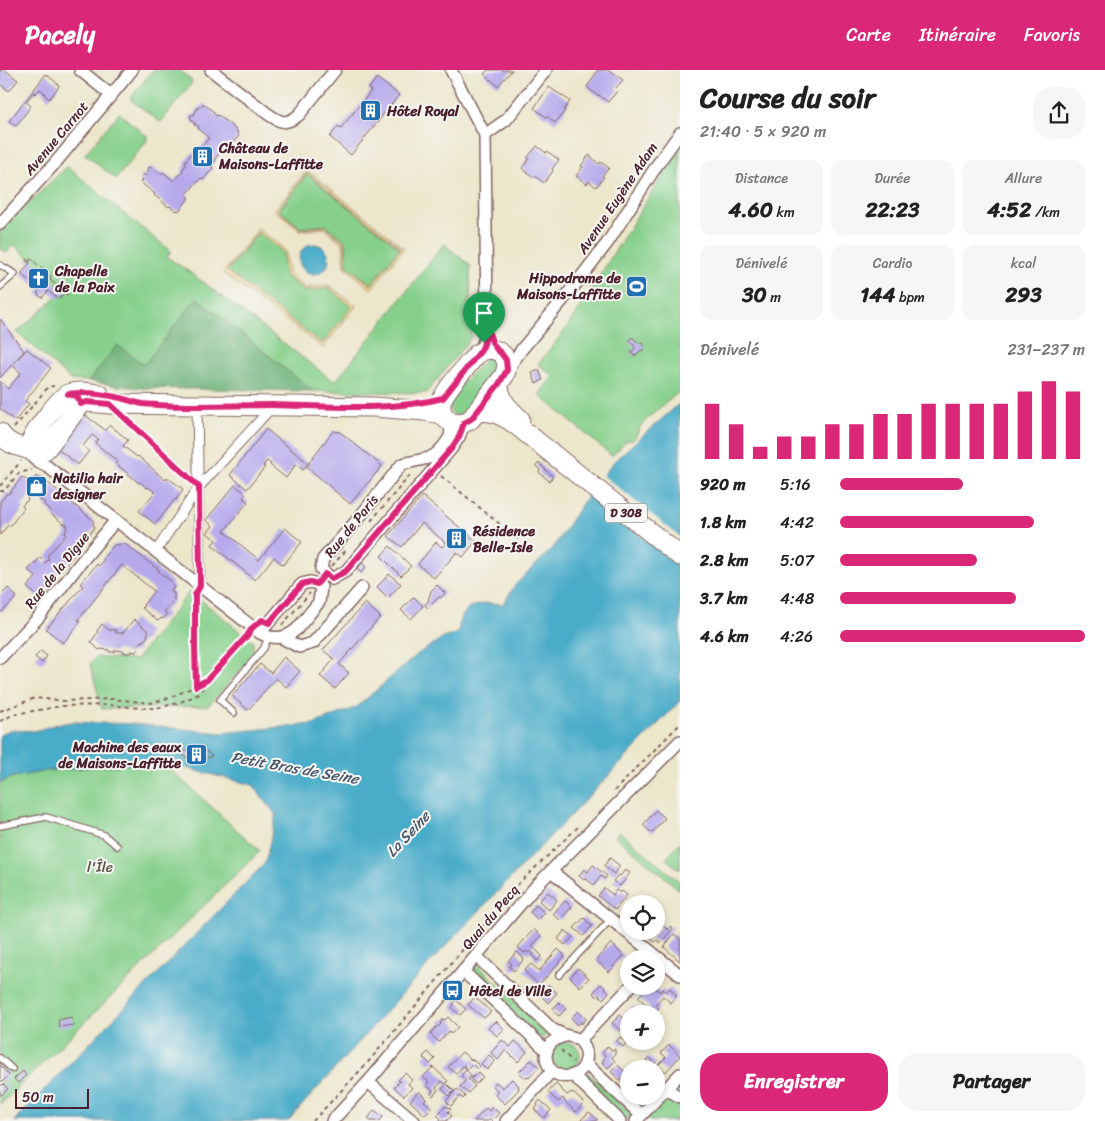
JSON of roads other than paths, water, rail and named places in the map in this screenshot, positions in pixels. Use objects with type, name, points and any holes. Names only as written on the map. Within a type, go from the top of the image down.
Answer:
[{"type":"main road","points":[[455,414],[472,361],[497,362]]},
{"type":"main road","points":[[455,414],[497,362]]},
{"type":"main road","name":"D 308","points":[[497,362],[500,395],[511,411],[573,467],[680,556]]},
{"type":"main road","name":"D 308","points":[[142,404],[85,392],[78,392],[74,399],[110,404],[374,407],[455,414],[485,411],[496,413],[505,417],[680,548]]},
{"type":"main road","points":[[8,427],[3,437],[14,445],[38,454],[46,449],[74,399]]},
{"type":"street","points":[[80,70],[111,95]]},
{"type":"street","name":"Avenue Carnot","points":[[0,224],[56,162],[132,70]]},
{"type":"street","points":[[211,70],[268,114],[285,122],[299,115],[335,70]]},
{"type":"street","points":[[451,70],[485,135],[486,335],[497,362],[510,353],[522,349]]},
{"type":"street","points":[[485,135],[506,120],[546,70]]},
{"type":"street","name":"Avenue Eugène Adam","points":[[497,362],[522,349],[571,290],[608,242],[657,165],[680,133]]},
{"type":"street","points":[[197,405],[200,586]]},
{"type":"street","points":[[156,551],[199,487],[274,406]]},
{"type":"street","name":"Rue de Paris","points":[[455,414],[458,440],[346,571],[332,579],[325,574],[321,570],[323,559],[402,464],[422,462],[436,454],[448,441],[455,414]]},
{"type":"street","points":[[38,454],[116,520],[260,633],[282,638],[299,647],[313,643],[362,588]]},
{"type":"street","name":"Rue de la Digue","points":[[0,658],[38,618],[116,520]]},
{"type":"street","points":[[260,633],[302,584],[310,582],[317,584],[321,587],[319,602],[297,629],[282,638]]},
{"type":"street","name":"Quai du Pecq","points":[[332,1121],[368,1082],[536,886],[680,741]]},
{"type":"street","points":[[551,871],[646,950]]},
{"type":"street","points":[[476,956],[553,1030],[565,1036],[576,1038],[584,1045],[586,1051],[580,1069],[567,1076],[561,1076],[552,1071],[546,1057],[549,1046],[559,1037],[565,1036]]},
{"type":"street","points":[[665,965],[680,976]]},
{"type":"street","points":[[463,971],[549,1046]]},
{"type":"street","points":[[580,1040],[622,995]]},
{"type":"street","points":[[580,1069],[638,1118],[680,1074]]},
{"type":"street","points":[[580,1069],[620,1121]]},
{"type":"street","points":[[506,1121],[552,1071]]},
{"type":"street","points":[[368,1082],[414,1121]]},
{"type":"street","points":[[666,1089],[680,1097]]},
{"type":"lane","points":[[0,264],[15,274],[0,287]]},
{"type":"lane","points":[[234,713],[220,700],[264,648],[260,633]]},
{"type":"lane","points":[[0,826],[46,817],[104,835],[117,846]]},
{"type":"lane","points":[[559,975],[610,919]]},
{"type":"lane","points":[[0,1058],[12,1070]]},
{"type":"water","points":[[314,244],[320,245],[328,253],[328,265],[320,273],[314,274],[308,273],[300,265],[299,259],[300,253],[308,245]]},
{"type":"water","points":[[680,403],[680,701],[439,953],[288,1121],[14,1121],[265,863],[276,815],[253,785],[162,762],[52,770],[13,777],[0,783],[0,735],[10,730],[35,731],[71,722],[133,724],[221,733],[313,724],[357,707],[419,653],[443,638],[458,633],[460,619],[469,607],[485,603],[503,604],[516,584],[553,548],[589,493],[616,459]],"holes":[[[190,750],[206,751],[212,756],[205,759],[189,758],[182,754]]]},
{"type":"place","name":"Hôtel Royal","points":[[371,111]]},
{"type":"place","name":"Château de Maisons-Laffitte","points":[[203,156]]},
{"type":"place","name":"Chapelle de la Paix","points":[[39,279]]},
{"type":"place","name":"Hippodrome de Maisons-Laffitte","points":[[637,286]]},
{"type":"place","name":"Natilia hair designer","points":[[37,486]]},
{"type":"place","name":"Résidence Belle-Isle","points":[[457,539]]},
{"type":"place","name":"Machine des eaux de Maisons-Laffitte","points":[[197,755]]},
{"type":"place","name":"Hôtel de Ville","points":[[453,991]]},
{"type":"water label","name":"Petit Bras de Seine","points":[[295,768]]},
{"type":"water label","name":"La Seine","points":[[408,834]]},
{"type":"park label","name":"l'Île","points":[[100,867]]}]
